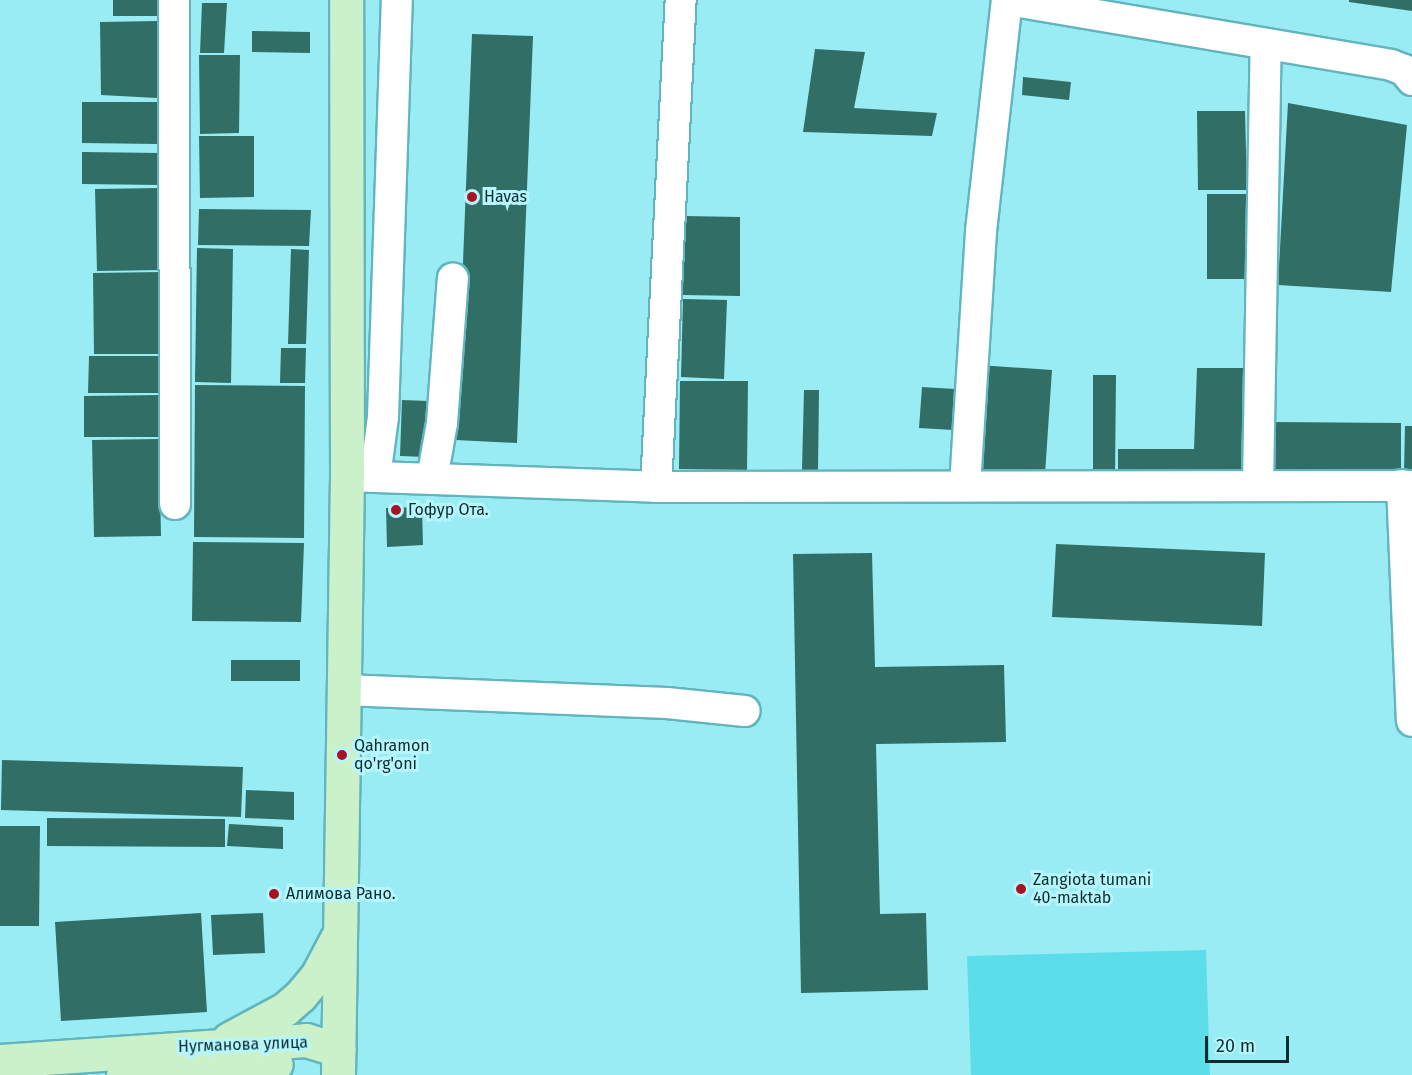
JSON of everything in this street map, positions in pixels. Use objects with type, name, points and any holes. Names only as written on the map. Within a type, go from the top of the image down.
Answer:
[{"type":"main road","points":[[338,1063],[338,936],[344,690],[361,477],[346,0]]},
{"type":"main road","points":[[218,1045],[270,1018],[300,996],[317,976],[338,936]]},
{"type":"main road","name":"Нугманова улица","points":[[0,1061],[306,1040],[338,1063]]},
{"type":"main road","name":"Нугманова улица","points":[[123,1075],[308,1061],[338,1063]]},
{"type":"street","points":[[174,0],[175,504]]},
{"type":"street","points":[[397,0],[383,417],[361,477],[656,487],[1407,485],[1412,721]]},
{"type":"street","points":[[656,487],[681,0]]},
{"type":"street","points":[[964,486],[981,231],[1007,0],[1391,65],[1404,70],[1412,80]]},
{"type":"street","points":[[1258,485],[1266,44]]},
{"type":"street","points":[[432,479],[442,423],[453,278]]},
{"type":"street","points":[[344,690],[667,703],[745,711]]},
{"type":"shaded area","points":[[1206,950],[1210,1075],[971,1075],[967,956]]},
{"type":"building","points":[[113,0],[160,0],[160,16],[113,16]]},
{"type":"building","points":[[1349,0],[1412,0],[1412,11],[1349,2]]},
{"type":"building","points":[[202,3],[227,3],[224,53],[200,53]]},
{"type":"building","points":[[159,21],[157,98],[101,95],[100,22]]},
{"type":"building","points":[[252,31],[310,32],[310,53],[252,52]]},
{"type":"building","points":[[472,34],[533,36],[517,443],[456,440]]},
{"type":"building","points":[[815,49],[865,52],[854,108],[937,113],[932,136],[803,132]]},
{"type":"building","points":[[199,55],[240,55],[239,133],[200,134]]},
{"type":"building","points":[[1023,77],[1071,82],[1069,100],[1022,95]]},
{"type":"building","points":[[82,102],[158,102],[159,144],[82,143]]},
{"type":"building","points":[[1288,103],[1407,125],[1391,292],[1278,285]]},
{"type":"building","points":[[1197,111],[1245,111],[1247,190],[1198,190]]},
{"type":"building","points":[[199,136],[254,136],[254,197],[200,198]]},
{"type":"building","points":[[82,152],[160,153],[160,185],[82,184]]},
{"type":"building","points":[[160,188],[162,270],[97,271],[95,189]]},
{"type":"building","points":[[1207,194],[1246,194],[1247,279],[1207,279]]},
{"type":"building","points":[[199,209],[311,210],[309,246],[198,245]]},
{"type":"building","points":[[684,216],[740,217],[740,296],[683,295]]},
{"type":"building","points":[[197,248],[233,249],[231,383],[195,382]]},
{"type":"building","points":[[291,249],[309,250],[306,344],[288,344]]},
{"type":"building","points":[[162,272],[163,354],[94,354],[93,273]]},
{"type":"building","points":[[683,299],[727,300],[724,379],[681,377]]},
{"type":"building","points":[[281,348],[306,348],[305,383],[280,383]]},
{"type":"building","points":[[89,356],[163,356],[160,393],[88,393]]},
{"type":"building","points":[[978,365],[1052,370],[1045,474],[971,469]]},
{"type":"building","points":[[1197,368],[1243,368],[1241,475],[1118,474],[1118,449],[1194,449]]},
{"type":"building","points":[[1093,375],[1116,375],[1115,475],[1093,475]]},
{"type":"building","points":[[680,381],[748,381],[747,470],[679,469]]},
{"type":"building","points":[[195,385],[305,386],[304,538],[194,537]]},
{"type":"building","points":[[922,387],[955,389],[953,430],[919,428]]},
{"type":"building","points":[[804,390],[819,390],[818,470],[802,470]]},
{"type":"building","points":[[160,395],[159,437],[84,437],[84,396]]},
{"type":"building","points":[[402,400],[428,401],[426,457],[400,456]]},
{"type":"building","points":[[1272,422],[1401,423],[1401,474],[1271,472]]},
{"type":"building","points":[[1405,426],[1412,426],[1412,474],[1404,473]]},
{"type":"building","points":[[159,439],[161,536],[94,537],[92,440]]},
{"type":"building","points":[[422,507],[423,545],[387,547],[386,508]]},
{"type":"building","points":[[193,542],[304,543],[301,622],[192,621]]},
{"type":"building","points":[[1056,544],[1265,553],[1262,626],[1052,617]]},
{"type":"building","points":[[872,553],[875,667],[1004,665],[1006,742],[876,744],[880,914],[926,913],[928,990],[801,993],[793,554]]},
{"type":"building","points":[[231,660],[300,660],[300,681],[231,681]]},
{"type":"building","points":[[2,760],[243,767],[241,817],[1,810]]},
{"type":"building","points":[[246,790],[294,792],[294,820],[245,818]]},
{"type":"building","points":[[47,818],[225,819],[225,847],[47,846]]},
{"type":"building","points":[[229,824],[283,827],[283,849],[227,846]]},
{"type":"building","points":[[0,826],[40,826],[39,926],[0,926]]},
{"type":"building","points":[[201,913],[207,1012],[61,1021],[55,922]]},
{"type":"building","points":[[263,913],[265,953],[213,955],[211,915]]},
{"type":"place","name":"Havas","points":[[472,197]]},
{"type":"place","name":"Гофур Ота.","points":[[396,510]]},
{"type":"place","name":"Qahramon qo'rg'oni","points":[[342,755]]},
{"type":"place","name":"Zangiota tumani 40-maktab","points":[[1021,889]]},
{"type":"place","name":"Алимова Рано.","points":[[274,894]]}]
